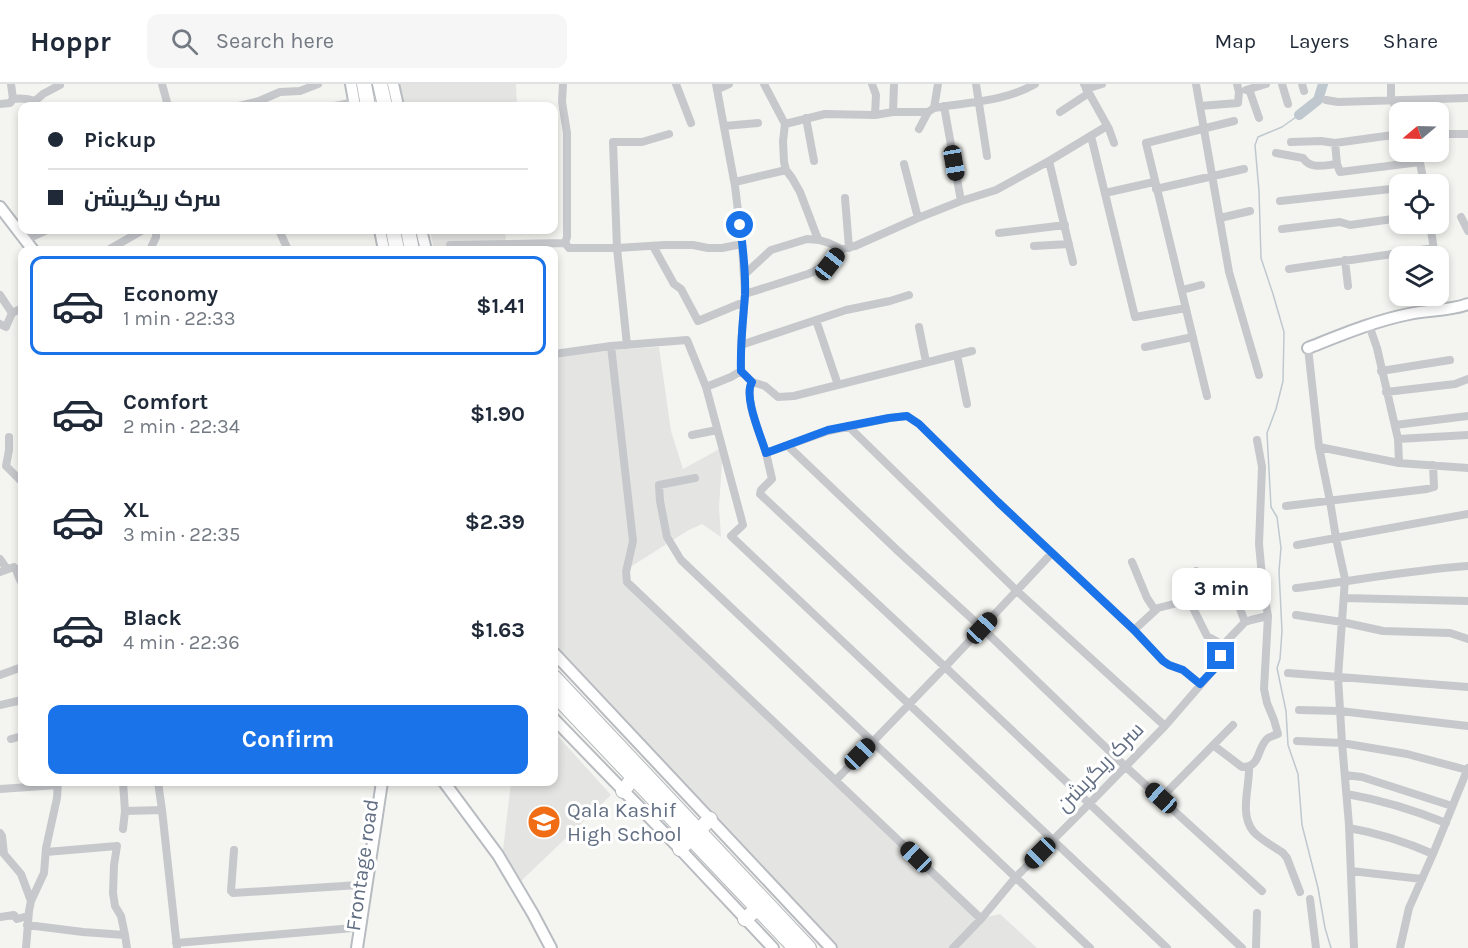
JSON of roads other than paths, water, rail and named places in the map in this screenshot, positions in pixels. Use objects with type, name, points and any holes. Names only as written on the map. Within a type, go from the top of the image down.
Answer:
[{"type":"highway","points":[[364,84],[368,102]]},
{"type":"highway","points":[[380,84],[384,102]]},
{"type":"highway","points":[[558,681],[795,948]]},
{"type":"highway","points":[[558,698],[633,778],[694,834],[809,948]]},
{"type":"highway","points":[[623,790],[633,778]]},
{"type":"highway","points":[[680,849],[710,819]]},
{"type":"highway","points":[[746,919],[758,908]]},
{"type":"street","points":[[11,84],[13,99]]},
{"type":"street","points":[[162,84],[167,102]]},
{"type":"street","points":[[255,102],[280,92],[300,91],[318,84]]},
{"type":"street","points":[[351,84],[355,102]]},
{"type":"street","points":[[393,84],[397,102]]},
{"type":"street","points":[[563,84],[562,102],[567,133],[567,237],[565,243]]},
{"type":"street","points":[[676,84],[691,123]]},
{"type":"street","points":[[729,84],[717,86],[735,182],[745,274],[741,371],[752,382],[765,386],[778,397],[794,396],[972,351]]},
{"type":"street","points":[[764,84],[785,124],[783,141],[786,170],[800,192],[819,240]]},
{"type":"street","points":[[872,84],[876,95],[875,114]]},
{"type":"street","points":[[893,112],[894,84]]},
{"type":"street","points":[[919,129],[931,110],[938,84]]},
{"type":"street","points":[[976,84],[987,156]]},
{"type":"street","points":[[785,124],[825,114],[875,114],[931,110],[944,106],[998,99],[1035,84]]},
{"type":"street","points":[[1060,112],[1086,88],[1102,84]]},
{"type":"street","points":[[1196,84],[1229,272],[1259,375]]},
{"type":"street","points":[[1200,106],[1236,104],[1239,101],[1238,88],[1249,89],[1266,84]]},
{"type":"street","points":[[1282,84],[1288,104]]},
{"type":"street","points":[[1391,84],[1391,100]]},
{"type":"street","points":[[0,104],[10,103],[13,99],[35,101],[60,85]]},
{"type":"street","points":[[1086,88],[1114,143]]},
{"type":"street","points":[[1249,89],[1258,118]]},
{"type":"street","points":[[1326,100],[1338,102],[1468,98]]},
{"type":"street","points":[[944,106],[961,201]]},
{"type":"street","points":[[806,118],[814,161]]},
{"type":"street","points":[[1207,396],[1146,143],[1234,121]]},
{"type":"street","points":[[724,126],[758,123]]},
{"type":"street","points":[[653,246],[674,284],[681,289],[698,321],[744,298],[830,264],[845,248],[961,201],[996,190],[1107,126]]},
{"type":"street","points":[[627,345],[617,248],[613,142],[642,142],[669,134]]},
{"type":"street","points":[[1449,134],[1468,134]]},
{"type":"street","points":[[1091,136],[1135,316],[1186,308]]},
{"type":"street","points":[[1291,142],[1335,143],[1389,136]]},
{"type":"street","points":[[1335,143],[1340,172],[1420,162],[1422,174]]},
{"type":"street","points":[[1276,153],[1303,158],[1307,164],[1312,166],[1337,164]]},
{"type":"street","points":[[1049,161],[1073,262]]},
{"type":"street","points":[[904,164],[918,218]]},
{"type":"street","points":[[1105,193],[1244,169]]},
{"type":"street","points":[[735,182],[786,170]]},
{"type":"street","points":[[1281,201],[1389,189]]},
{"type":"street","points":[[845,198],[845,248]]},
{"type":"street","points":[[0,207],[18,230]]},
{"type":"street","points":[[1220,218],[1250,211]]},
{"type":"street","points":[[1461,217],[1468,231]]},
{"type":"street","points":[[1282,229],[1340,222],[1350,225],[1389,220]]},
{"type":"street","points":[[999,233],[1065,225]]},
{"type":"street","points":[[21,234],[30,246]]},
{"type":"street","points":[[26,240],[39,234]]},
{"type":"street","points":[[115,246],[136,234]]},
{"type":"street","points":[[745,274],[771,250],[807,239],[845,248]]},
{"type":"street","points":[[450,245],[565,243]]},
{"type":"street","points":[[565,243],[569,248],[693,245],[722,248],[742,244]]},
{"type":"street","points":[[1034,246],[1069,244]]},
{"type":"street","points":[[1289,269],[1389,256]]},
{"type":"street","points":[[1345,260],[1348,286]]},
{"type":"street","points":[[1182,290],[1201,285]]},
{"type":"street","points":[[0,295],[12,313]]},
{"type":"street","points":[[741,345],[846,310],[890,302],[909,295]]},
{"type":"street","points":[[1354,948],[1347,794],[1338,677],[1345,582],[1318,447],[1308,348],[1369,324],[1413,313],[1468,304]]},
{"type":"street","points":[[1437,306],[1438,310]]},
{"type":"street","points":[[0,324],[6,327],[12,313],[18,310]]},
{"type":"street","points":[[816,320],[838,385]]},
{"type":"street","points":[[1369,324],[1395,424],[1399,463]]},
{"type":"street","points":[[919,327],[926,362]]},
{"type":"street","points":[[1145,347],[1193,337]]},
{"type":"street","points":[[558,353],[611,346],[687,340],[706,387],[743,525],[731,536],[1167,948]]},
{"type":"street","points":[[611,346],[633,541],[626,572],[627,582],[981,919]]},
{"type":"street","points":[[957,355],[967,404]]},
{"type":"street","points":[[1381,371],[1450,360]]},
{"type":"street","points":[[706,387],[741,371]]},
{"type":"street","points":[[1386,392],[1455,384],[1468,379]]},
{"type":"street","points":[[752,382],[749,388],[749,399],[772,477],[760,494],[1242,948]]},
{"type":"street","points":[[766,453],[828,430],[907,416],[919,424],[1134,630],[1163,661],[1183,670],[1200,684]]},
{"type":"street","points":[[1395,424],[1468,416]]},
{"type":"street","points":[[848,426],[1017,591],[1165,726]]},
{"type":"street","points":[[692,435],[717,430]]},
{"type":"street","points":[[1398,439],[1468,435]]},
{"type":"street","points":[[9,437],[6,466],[18,476]]},
{"type":"street","points":[[1213,745],[1242,767],[1249,766],[1255,762],[1262,745],[1269,737],[1278,734],[1264,689],[1268,616],[1259,544],[1262,467],[1257,440]]},
{"type":"street","points":[[788,446],[1126,767],[1262,891]]},
{"type":"street","points":[[1318,447],[1399,463],[1468,468]]},
{"type":"street","points":[[1286,506],[1427,489],[1434,487],[1433,465]]},
{"type":"street","points":[[695,478],[658,486],[667,537],[681,560],[1090,948]]},
{"type":"street","points":[[1297,545],[1468,514]]},
{"type":"street","points":[[836,780],[1052,553]]},
{"type":"street","points":[[0,559],[4,571],[14,567],[18,575]]},
{"type":"street","points":[[1132,562],[1147,598],[1155,610]]},
{"type":"street","points":[[1296,588],[1468,566]]},
{"type":"street","points":[[1134,630],[1158,608],[1189,600],[1203,592],[1196,571]]},
{"type":"street","points":[[1344,598],[1468,601]]},
{"type":"street","points":[[1189,600],[1207,636],[1223,645]]},
{"type":"street","points":[[1236,601],[1245,622],[1268,616]]},
{"type":"street","points":[[1296,615],[1383,631],[1450,633],[1468,639]]},
{"type":"street","name":"سرک ریگریشن","points":[[953,948],[1015,878],[1165,726],[1217,666],[1223,645],[1245,622]]},
{"type":"street","points":[[558,657],[831,948]]},
{"type":"street","points":[[0,675],[18,668]]},
{"type":"street","points":[[1288,673],[1468,687]]},
{"type":"street","points":[[0,705],[18,701]]},
{"type":"street","points":[[1299,710],[1341,711],[1468,726]]},
{"type":"street","points":[[558,723],[773,948]]},
{"type":"street","points":[[1161,798],[1233,725]]},
{"type":"street","points":[[11,739],[18,737]]},
{"type":"street","points":[[1297,741],[1342,742],[1407,754],[1468,769],[1466,782],[1452,806],[1408,908],[1400,948]]},
{"type":"street","points":[[1249,766],[1247,818],[1253,831],[1287,858],[1300,892]]},
{"type":"street","points":[[1345,775],[1362,777],[1452,806]]},
{"type":"street","points":[[0,789],[29,786]]},
{"type":"street","points":[[26,948],[28,916],[31,901],[44,873],[57,786]]},
{"type":"street","points":[[123,786],[125,811],[123,829]]},
{"type":"street","points":[[159,786],[176,945],[353,928]]},
{"type":"street","name":"Frontage road","points":[[350,948],[373,786]]},
{"type":"street","points":[[357,948],[381,786]]},
{"type":"street","points":[[447,786],[498,855],[551,948]]},
{"type":"street","points":[[1347,794],[1377,800],[1446,823]]},
{"type":"street","points":[[125,811],[162,810]]},
{"type":"street","points":[[1349,828],[1410,844],[1433,854]]},
{"type":"street","points":[[0,833],[4,854],[21,874],[31,901]]},
{"type":"street","points":[[46,852],[117,846],[113,893],[115,906],[121,916],[127,948]]},
{"type":"street","points":[[234,850],[231,891],[233,893],[359,885]]},
{"type":"street","points":[[1351,871],[1422,879]]},
{"type":"street","points":[[1310,899],[1316,948]]},
{"type":"street","points":[[1256,948],[1257,913]]},
{"type":"street","points":[[0,917],[14,915],[17,919],[28,916]]},
{"type":"street","points":[[27,925],[125,936]]},
{"type":"waterway","points":[[1299,115],[1318,100],[1323,84]]},
{"type":"waterway","points":[[1299,115],[1282,127],[1258,137],[1255,145],[1261,258],[1284,332],[1283,381],[1267,433],[1271,507],[1277,517],[1281,548],[1279,571],[1282,631],[1277,668],[1286,711],[1288,745],[1298,774],[1302,825],[1331,948]]},
{"type":"place","name":"Qala Kashif High School","points":[[544,822]]}]
